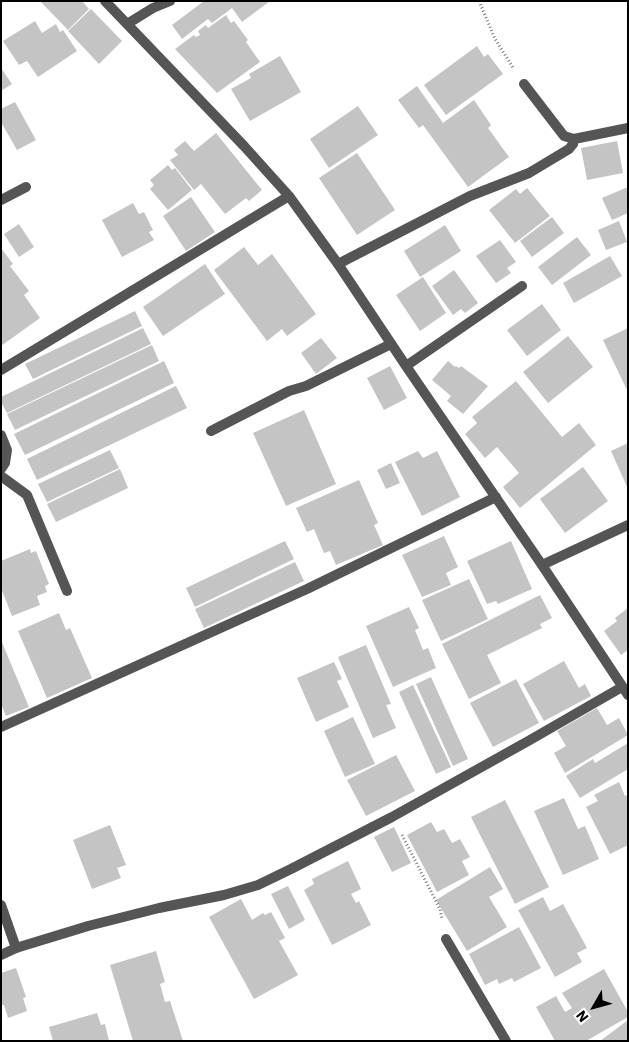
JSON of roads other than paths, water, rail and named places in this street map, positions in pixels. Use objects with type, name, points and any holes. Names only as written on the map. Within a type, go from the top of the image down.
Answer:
[{"type":"street","points":[[1,955],[16,948],[88,926],[159,908],[224,895],[258,885],[291,870],[392,817],[625,691],[338,264],[289,196],[105,1]]},
{"type":"street","points":[[127,24],[153,8],[170,1]]},
{"type":"street","points":[[524,84],[564,136],[574,139],[628,128]]},
{"type":"street","points":[[338,264],[470,196],[528,173],[569,149],[574,139]]},
{"type":"street","points":[[1,200],[26,187]]},
{"type":"street","points":[[1,370],[289,196]]},
{"type":"street","points":[[406,366],[522,286]]},
{"type":"street","points":[[212,431],[289,391],[306,386],[391,344]]},
{"type":"street","points":[[1,435],[7,450],[5,463],[1,469]]},
{"type":"street","points":[[1,476],[27,495],[68,591]]},
{"type":"street","points":[[1,728],[307,589],[496,497]]},
{"type":"street","points":[[542,565],[628,525]]},
{"type":"street","points":[[1,905],[16,948]]},
{"type":"street","points":[[446,939],[506,1041]]}]
